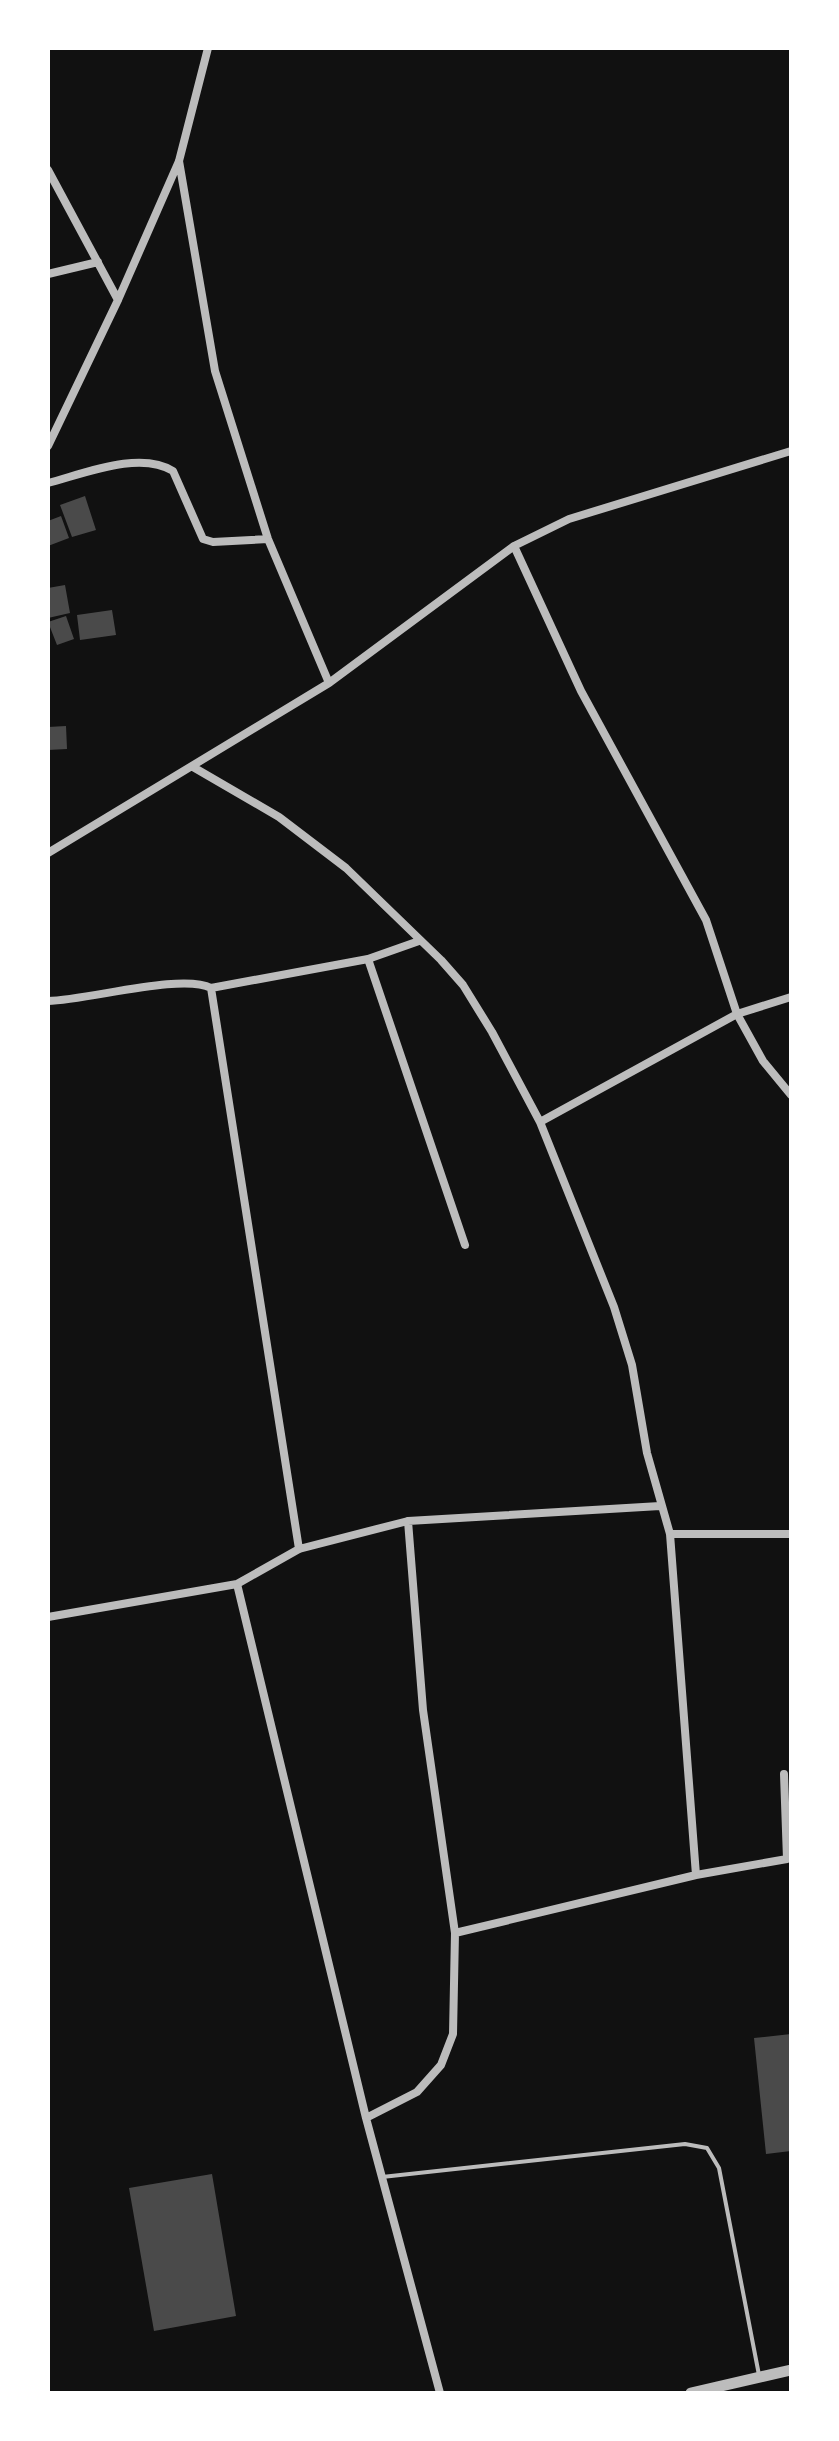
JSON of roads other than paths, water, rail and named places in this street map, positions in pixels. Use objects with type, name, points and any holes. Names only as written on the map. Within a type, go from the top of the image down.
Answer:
[{"type":"street","points":[[48,446],[118,300],[179,161],[208,48]]},
{"type":"street","points":[[179,161],[215,371],[268,539],[329,683]]},
{"type":"street","points":[[48,170],[118,300]]},
{"type":"street","points":[[48,274],[98,262]]},
{"type":"street","points":[[48,853],[329,683],[514,546],[569,519],[791,451]]},
{"type":"street","points":[[48,483],[112,467],[163,465],[173,471],[203,539],[213,542],[268,539]]},
{"type":"street","points":[[514,546],[581,691],[706,920],[737,1014],[763,1061],[791,1095]]},
{"type":"street","points":[[193,767],[290,825],[346,868],[463,985],[540,1122],[614,1307],[632,1365],[647,1453],[670,1534],[696,1875]]},
{"type":"street","points":[[48,1001],[198,981],[211,988],[368,959],[419,941]]},
{"type":"street","points":[[368,959],[465,1245]]},
{"type":"street","points":[[211,988],[299,1549]]},
{"type":"street","points":[[540,1122],[737,1014],[791,997]]},
{"type":"street","points":[[48,1617],[237,1584],[299,1549],[408,1521],[660,1506]]},
{"type":"street","points":[[366,2118],[417,2092],[441,2065],[453,2034],[455,1933],[423,1710],[408,1521]]},
{"type":"street","points":[[670,1534],[791,1534]]},
{"type":"street","points":[[237,1584],[366,2118],[440,2393]]},
{"type":"street","points":[[455,1933],[696,1875],[787,1859],[784,1774]]},
{"type":"street","points":[[691,2393],[791,2370]]},
{"type":"lane","points":[[382,2177],[685,2144],[707,2148],[719,2168],[760,2378]]}]
